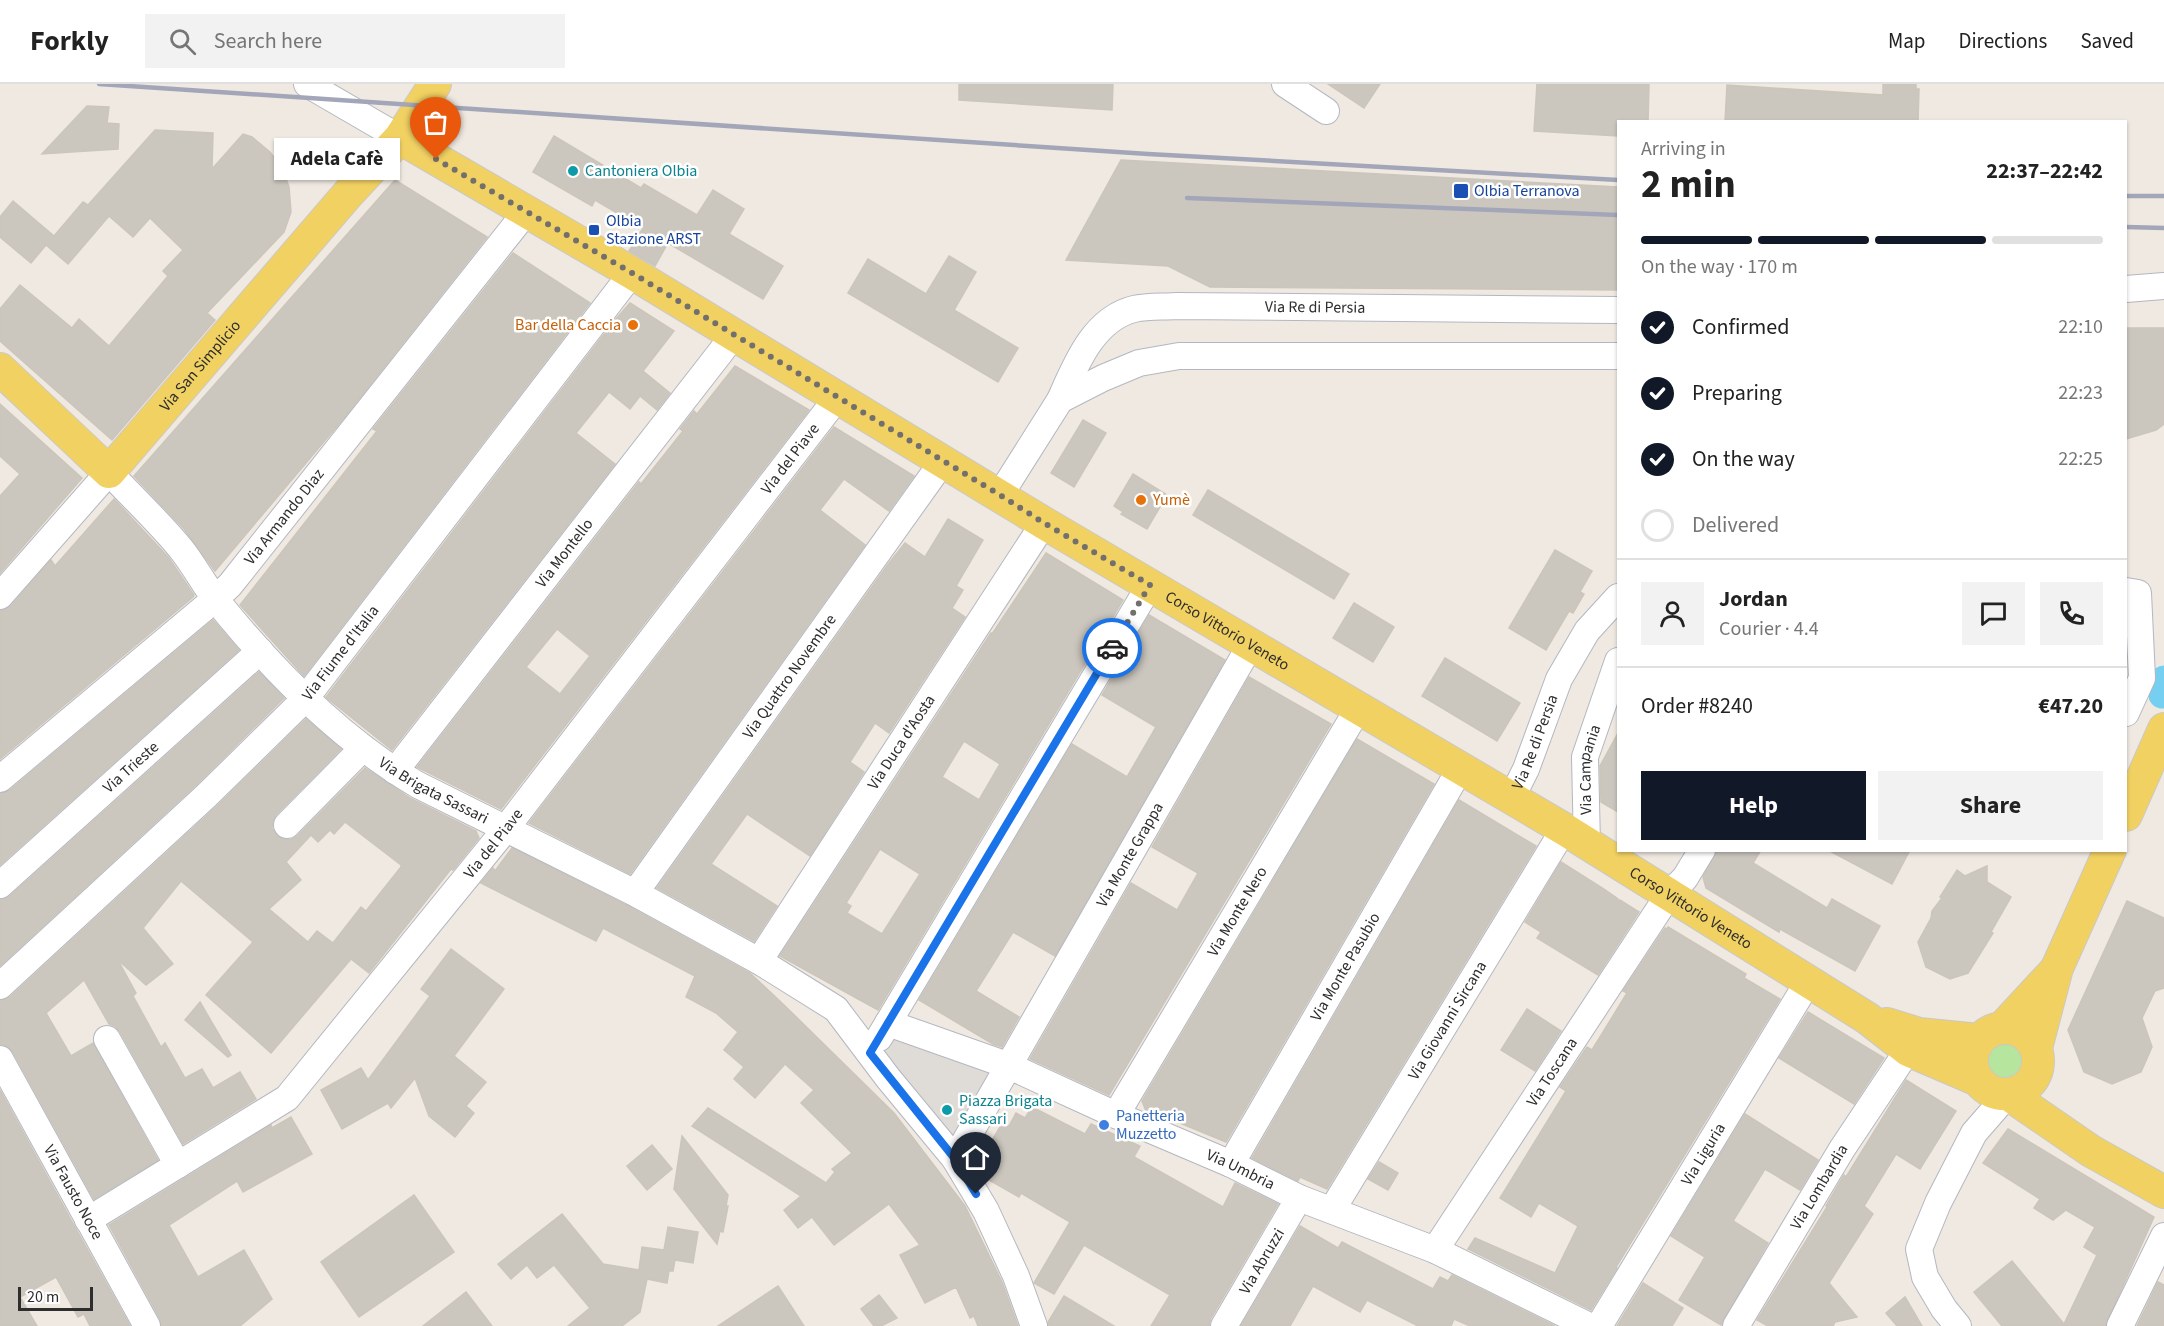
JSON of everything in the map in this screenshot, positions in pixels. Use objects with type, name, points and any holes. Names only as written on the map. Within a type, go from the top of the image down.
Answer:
[{"type":"main road","name":"Via San Simplicio","points":[[109,472],[347,195],[400,138],[435,84]]},
{"type":"main road","name":"Corso Vittorio Veneto","points":[[400,138],[632,273],[1044,523],[1575,837],[1867,1018],[1908,1050],[1978,1080]]},
{"type":"main road","points":[[0,369],[109,472]]},
{"type":"main road","points":[[2127,813],[2164,729]]},
{"type":"main road","points":[[2057,968],[1974,1049],[1973,1071],[1978,1080],[1992,1092],[2008,1094],[2019,1092],[2028,1086],[2057,968],[2109,852]]},
{"type":"main road","name":"Corso Vittorio Veneto","points":[[1867,1018],[1919,1034],[1990,1034]]},
{"type":"main road","points":[[1990,1034],[2012,1028],[2030,1039],[2036,1059],[2061,1111],[2091,1151]]},
{"type":"main road","points":[[2008,1094],[2091,1151],[2164,1192]]},
{"type":"street","points":[[307,84],[400,138]]},
{"type":"street","points":[[1286,84],[1326,111]]},
{"type":"street","name":"Via Armando Diaz","points":[[0,779],[230,585],[526,212]]},
{"type":"street","name":"Via Fiume d'Italia","points":[[0,987],[206,796],[305,699],[632,273]]},
{"type":"street","points":[[2127,289],[2164,286]]},
{"type":"street","name":"Via Re di Persia","points":[[1000,495],[1060,400],[1079,356],[1107,323],[1133,309],[1176,306],[1617,310]]},
{"type":"street","name":"Via Montello","points":[[395,771],[734,335]]},
{"type":"street","points":[[1060,400],[1139,363],[1179,356],[1617,356]]},
{"type":"street","name":"Via del Piave","points":[[88,1220],[287,1098],[505,830],[837,398]]},
{"type":"street","name":"Via Quattro Novembre","points":[[635,893],[943,461]]},
{"type":"street","name":"Via San Simplicio","points":[[0,596],[109,472]]},
{"type":"street","name":"Via Brigata Sassari","points":[[109,472],[181,549],[215,599],[260,651],[305,699],[363,748],[395,771],[505,830],[635,893],[759,961],[836,1009],[870,1053]]},
{"type":"street","name":"Via Duca d'Aosta","points":[[759,961],[1044,523]]},
{"type":"street","points":[[1034,1326],[1016,1276],[986,1211],[955,1159],[870,1053],[1150,585]]},
{"type":"street","points":[[2127,591],[2138,593],[2142,678],[2127,711]]},
{"type":"street","name":"Via Re di Persia","points":[[1512,799],[1526,769],[1559,679],[1587,631],[1617,598]]},
{"type":"street","name":"Via Monte Grappa","points":[[955,1159],[1251,644]]},
{"type":"street","name":"Via Trieste","points":[[0,885],[260,651]]},
{"type":"street","name":"Via Campania","points":[[1575,837],[1585,757],[1617,664]]},
{"type":"street","name":"Via Monte Nero","points":[[1116,1115],[1358,709]]},
{"type":"street","points":[[287,825],[363,748]]},
{"type":"street","name":"Via Monte Pasubio","points":[[1231,1164],[1460,769]]},
{"type":"street","name":"Via Giovanni Sircana","points":[[1332,1210],[1575,837]]},
{"type":"street","name":"Via Toscana","points":[[1435,1250],[1669,894],[1685,878],[1701,852]]},
{"type":"street","name":"Via Liguria","points":[[1599,1326],[1808,982]]},
{"type":"street","name":"Via Umbria","points":[[888,1023],[1008,1065],[1116,1115],[1231,1164],[1299,1198],[1435,1250],[1589,1326]]},
{"type":"street","points":[[107,1039],[178,1165]]},
{"type":"street","name":"Via Lombardia","points":[[1736,1326],[1842,1149],[1908,1050]]},
{"type":"street","name":"Via Fausto Noce","points":[[0,1059],[147,1326]]},
{"type":"street","points":[[1974,1133],[1978,1080]]},
{"type":"street","points":[[1958,1326],[1944,1309],[1925,1277],[1919,1249],[1938,1203],[1974,1133],[2008,1094]]},
{"type":"street","name":"Via Abruzzi","points":[[1224,1326],[1299,1198]]},
{"type":"street","points":[[2120,1326],[2164,1236]]},
{"type":"green space","points":[[2005,1040],[2020,1046],[2026,1061],[2020,1076],[2005,1082],[1990,1076],[1984,1061],[1990,1046]]},
{"type":"shaded area","name":"Piazza Brigata Sassari","points":[[891,1040],[901,1040],[986,1067],[991,1077],[949,1143],[882,1052]]},
{"type":"building","points":[[959,84],[1113,84],[1112,110],[959,100]]},
{"type":"building","points":[[1328,84],[1380,84],[1364,108]]},
{"type":"building","points":[[1537,84],[1649,84],[1648,120],[1617,120],[1617,136],[1534,131]]},
{"type":"building","points":[[1883,84],[1916,84],[1916,89],[1919,89],[1918,120],[1725,120],[1727,85],[1883,95]]},
{"type":"building","points":[[87,106],[109,107],[107,123],[119,124],[118,149],[42,154]]},
{"type":"building","points":[[155,130],[213,133],[212,169],[243,134],[252,137],[270,152],[282,168],[289,187],[291,212],[284,232],[207,313],[215,320],[112,440],[0,341],[0,309],[20,285],[72,328],[79,319],[109,346],[168,276],[163,271],[183,250],[150,218],[133,237],[109,216],[68,264],[46,245],[31,263],[0,237],[0,217],[13,201],[54,236],[83,202],[88,205]]},
{"type":"building","points":[[554,136],[641,188],[644,184],[697,215],[713,190],[744,209],[729,234],[783,266],[763,299],[668,243],[655,266],[629,251],[643,228],[595,200],[592,206],[533,172]]},
{"type":"building","name":"Olbia Terranova","points":[[1121,160],[1617,187],[1617,290],[1210,287],[1168,266],[1066,260]]},
{"type":"building","points":[[395,180],[487,237],[343,419],[215,571],[184,529],[134,476]]},
{"type":"building","points":[[513,253],[590,303],[304,676],[240,605],[377,431],[373,429]]},
{"type":"building","points":[[949,256],[976,272],[954,310],[1018,348],[998,382],[848,293],[868,259],[926,294]]},
{"type":"building","points":[[630,303],[674,331],[643,371],[670,393],[657,410],[640,396],[630,409],[609,392],[576,433],[615,464],[392,750],[326,697]]},
{"type":"building","points":[[2127,328],[2164,328],[2164,424],[2156,430],[2127,439]]},
{"type":"building","points":[[735,366],[809,410],[501,809],[417,767],[639,482],[641,484],[683,431],[680,429],[694,411],[697,414]],"holes":[[[557,629],[590,656],[560,694],[526,667]]]},
{"type":"building","points":[[0,404],[82,478],[0,573],[0,496],[20,474],[0,456]]},
{"type":"building","points":[[1083,420],[1106,433],[1074,487],[1051,473]]},
{"type":"building","points":[[834,427],[914,476],[889,511],[844,479],[820,510],[865,545],[630,874],[529,823]]},
{"type":"building","name":"Yumè","points":[[1133,474],[1167,495],[1147,529],[1121,514],[1123,512],[1114,506]]},
{"type":"building","points":[[1208,490],[1349,574],[1334,599],[1193,515]]},
{"type":"building","points":[[114,499],[169,558],[194,595],[0,759],[0,611],[11,606],[51,560],[55,566]]},
{"type":"building","points":[[948,519],[983,540],[956,586],[963,590],[952,608],[965,617],[889,733],[875,723],[850,762],[864,772],[810,856],[747,814],[711,864],[777,906],[754,941],[657,888],[889,563],[905,543],[925,557]]},
{"type":"building","points":[[1555,550],[1592,571],[1580,592],[1584,594],[1573,613],[1569,611],[1546,650],[1509,628]]},
{"type":"building","points":[[1046,553],[1123,600],[878,1010],[780,956]],"holes":[[[964,741],[1000,764],[979,800],[942,777]],[[880,849],[920,874],[882,934],[847,913],[851,906],[846,903]]]},
{"type":"building","points":[[1354,603],[1394,627],[1373,662],[1333,638]]},
{"type":"building","points":[[1149,615],[1225,660],[1055,956],[1013,932],[976,991],[1019,1017],[1002,1047],[993,1044],[919,1000],[1072,744],[1127,777],[1156,727],[1102,695]]},
{"type":"building","points":[[213,620],[239,650],[0,865],[0,794],[10,790]]},
{"type":"building","points":[[1445,658],[1520,703],[1497,741],[1422,696]]},
{"type":"building","points":[[259,672],[284,698],[196,785],[0,966],[0,900],[10,896]]},
{"type":"building","points":[[1249,677],[1331,724],[1109,1095],[1030,1059],[1131,883],[1177,910],[1198,873],[1152,847]]},
{"type":"building","points":[[306,719],[341,749],[276,815],[272,828],[277,836],[290,840],[297,836],[365,768],[410,798],[476,831],[479,838],[453,870],[451,869],[369,973],[351,959],[271,1053],[206,995],[253,942],[181,881],[143,928],[173,964],[146,985],[118,960],[136,993],[133,996],[161,1047],[165,1043],[185,1078],[202,1069],[213,1088],[240,1072],[256,1099],[183,1144],[120,1032],[115,1026],[109,1024],[84,980],[46,1013],[71,1056],[93,1043],[158,1160],[94,1199],[13,1052],[7,1046],[0,1044],[0,1001],[10,997],[216,807]],"holes":[[[345,822],[401,865],[366,911],[361,907],[333,943],[317,931],[308,942],[269,909],[301,880],[286,862],[311,835],[318,842],[330,830],[334,834]]]},
{"type":"building","points":[[1617,735],[1617,811],[1601,802],[1600,766]]},
{"type":"building","points":[[1357,739],[1434,784],[1226,1142],[1146,1111],[1142,1101]]},
{"type":"building","points":[[1459,800],[1536,846],[1327,1189],[1300,1177],[1298,1181],[1252,1158]]},
{"type":"building","points":[[512,848],[628,906],[750,973],[784,1005],[894,1113],[965,1206],[1002,1282],[1018,1326],[978,1326],[974,1316],[970,1318],[956,1287],[925,1303],[900,1255],[920,1245],[889,1204],[834,1245],[812,1217],[798,1228],[784,1210],[801,1196],[692,1126],[708,1108],[826,1183],[835,1172],[832,1169],[852,1153],[801,1103],[814,1090],[785,1064],[755,1098],[734,1079],[744,1067],[724,1050],[738,1032],[716,1013],[686,997],[695,976],[603,928],[596,941],[481,883],[493,868],[495,871]]},
{"type":"building","points":[[1716,852],[1760,852],[1753,863],[1827,908],[1832,899],[1880,926],[1855,971],[1780,929],[1779,932],[1706,888],[1703,877]]},
{"type":"building","points":[[1832,852],[1909,852],[1892,884]]},
{"type":"building","points":[[1561,862],[1604,889],[1618,899],[1618,902],[1620,900],[1639,912],[1598,975],[1537,938],[1541,932],[1525,922]]},
{"type":"building","points":[[1987,866],[1987,882],[2011,897],[1991,932],[1993,933],[1968,973],[1950,979],[1926,967],[1918,942],[1931,918],[1932,911],[1957,870],[1965,876]]},
{"type":"building","points":[[2127,901],[2164,918],[2164,988],[2155,991],[2142,1018],[2152,1047],[2141,1072],[2112,1084],[2084,1072],[2068,1030]]},
{"type":"building","points":[[1668,927],[1746,974],[1744,978],[1780,999],[1591,1310],[1468,1249],[1475,1238],[1555,1273],[1578,1226],[1539,1203],[1531,1217],[1500,1198],[1566,1091],[1560,1087],[1587,1047],[1592,1050],[1627,993],[1623,991],[1665,928]]},
{"type":"building","points":[[451,949],[504,989],[454,1056],[486,1082],[466,1106],[474,1113],[455,1137],[429,1116],[415,1078],[391,1108],[388,1103],[342,1129],[321,1090],[361,1068],[368,1080],[430,996],[421,989]]},
{"type":"building","points":[[200,1002],[231,1055],[228,1057],[185,1020]]},
{"type":"building","points":[[1527,1009],[1561,1031],[1535,1071],[1501,1050]]},
{"type":"building","points":[[1808,1012],[1884,1058],[1854,1104],[1779,1058]]},
{"type":"building","points":[[1906,1080],[1956,1111],[1920,1169],[1896,1154],[1864,1206],[1873,1214],[1829,1283],[1857,1317],[1835,1322],[1833,1326],[1768,1326],[1757,1320],[1827,1207],[1844,1175],[1846,1177]]},
{"type":"building","points":[[0,1090],[130,1326],[90,1326],[84,1314],[78,1317],[56,1277],[20,1297],[37,1326],[0,1326]]},
{"type":"building","points":[[1032,1107],[1085,1134],[1091,1124],[1140,1146],[1134,1157],[1223,1207],[1235,1183],[1278,1204],[1211,1318],[1209,1326],[1151,1326],[1170,1295],[1084,1245],[1054,1294],[1034,1283],[1070,1222],[1021,1193],[1019,1197],[989,1180],[999,1163],[990,1159],[995,1151],[988,1147],[1003,1122],[1009,1126],[1016,1113],[1025,1118]]},
{"type":"building","points":[[1745,1114],[1818,1160],[1800,1190],[1765,1169],[1733,1221],[1768,1243],[1721,1325],[1679,1300],[1705,1257],[1671,1236]]},
{"type":"building","points":[[291,1117],[312,1154],[243,1192],[237,1181],[169,1225],[198,1277],[244,1250],[272,1299],[240,1326],[162,1326],[109,1225],[271,1125],[272,1128]]},
{"type":"building","points":[[2008,1129],[2154,1217],[2105,1326],[2002,1326],[1974,1292],[2012,1261],[2064,1324],[2097,1255],[2084,1247],[2095,1227],[2066,1210],[2053,1220],[2034,1208],[2040,1199],[1983,1163]]},
{"type":"building","points":[[682,1136],[728,1195],[723,1232],[720,1231],[717,1244],[674,1189]]},
{"type":"building","points":[[652,1145],[672,1169],[647,1190],[627,1166]]},
{"type":"building","points":[[1379,1162],[1398,1173],[1388,1190],[1368,1179]]},
{"type":"building","points":[[414,1195],[454,1252],[359,1317],[321,1262]]},
{"type":"building","points":[[562,1214],[603,1264],[639,1270],[642,1247],[664,1250],[668,1227],[698,1232],[693,1263],[675,1260],[673,1271],[669,1271],[667,1283],[647,1279],[640,1312],[622,1326],[568,1326],[590,1308],[554,1265],[537,1278],[527,1265],[511,1279],[498,1264]]},
{"type":"building","points":[[1300,1226],[1338,1248],[1342,1242],[1433,1289],[1440,1277],[1448,1281],[1452,1275],[1555,1326],[1470,1326],[1454,1319],[1451,1326],[1418,1326],[1367,1300],[1360,1312],[1313,1286],[1290,1326],[1241,1326]]},
{"type":"building","points":[[2158,1282],[2164,1285],[2164,1326],[2137,1326]]},
{"type":"building","points":[[1643,1283],[1683,1308],[1672,1326],[1617,1326]]},
{"type":"building","points":[[778,1286],[804,1326],[718,1326]]},
{"type":"building","points":[[466,1292],[492,1326],[423,1326]]},
{"type":"building","points":[[879,1295],[897,1318],[881,1326],[874,1326],[861,1309]]},
{"type":"building","points":[[1064,1296],[1114,1326],[1049,1326],[1048,1322]]},
{"type":"building","points":[[1905,1297],[1922,1326],[1897,1326],[1886,1313]]},
{"type":"waterway","points":[[2162,695],[2164,679]]},
{"type":"railway","points":[[99,84],[1148,154],[1617,180]]},
{"type":"railway","points":[[2127,196],[2164,196]]},
{"type":"railway","points":[[1187,198],[1617,215]]},
{"type":"railway","points":[[2127,227],[2164,228]]},
{"type":"way so far","points":[[436,159],[651,284],[1150,585],[1112,648]]},
{"type":"place","name":"Adela Cafè","points":[[436,159]]},
{"type":"place","name":"Cantoniera Olbia","points":[[573,171]]},
{"type":"place","name":"Olbia Terranova","points":[[1461,191]]},
{"type":"place","name":"Olbia Stazione ARST","points":[[594,230]]},
{"type":"place","name":"Bar della Caccia","points":[[633,325]]},
{"type":"place","name":"Yumè","points":[[1141,500]]},
{"type":"place","name":"Piazza Brigata Sassari","points":[[947,1110]]},
{"type":"place","name":"Panetteria Muzzetto","points":[[1104,1125]]},
{"type":"route","points":[[976,1194],[955,1159],[870,1053],[1112,648]]}]
